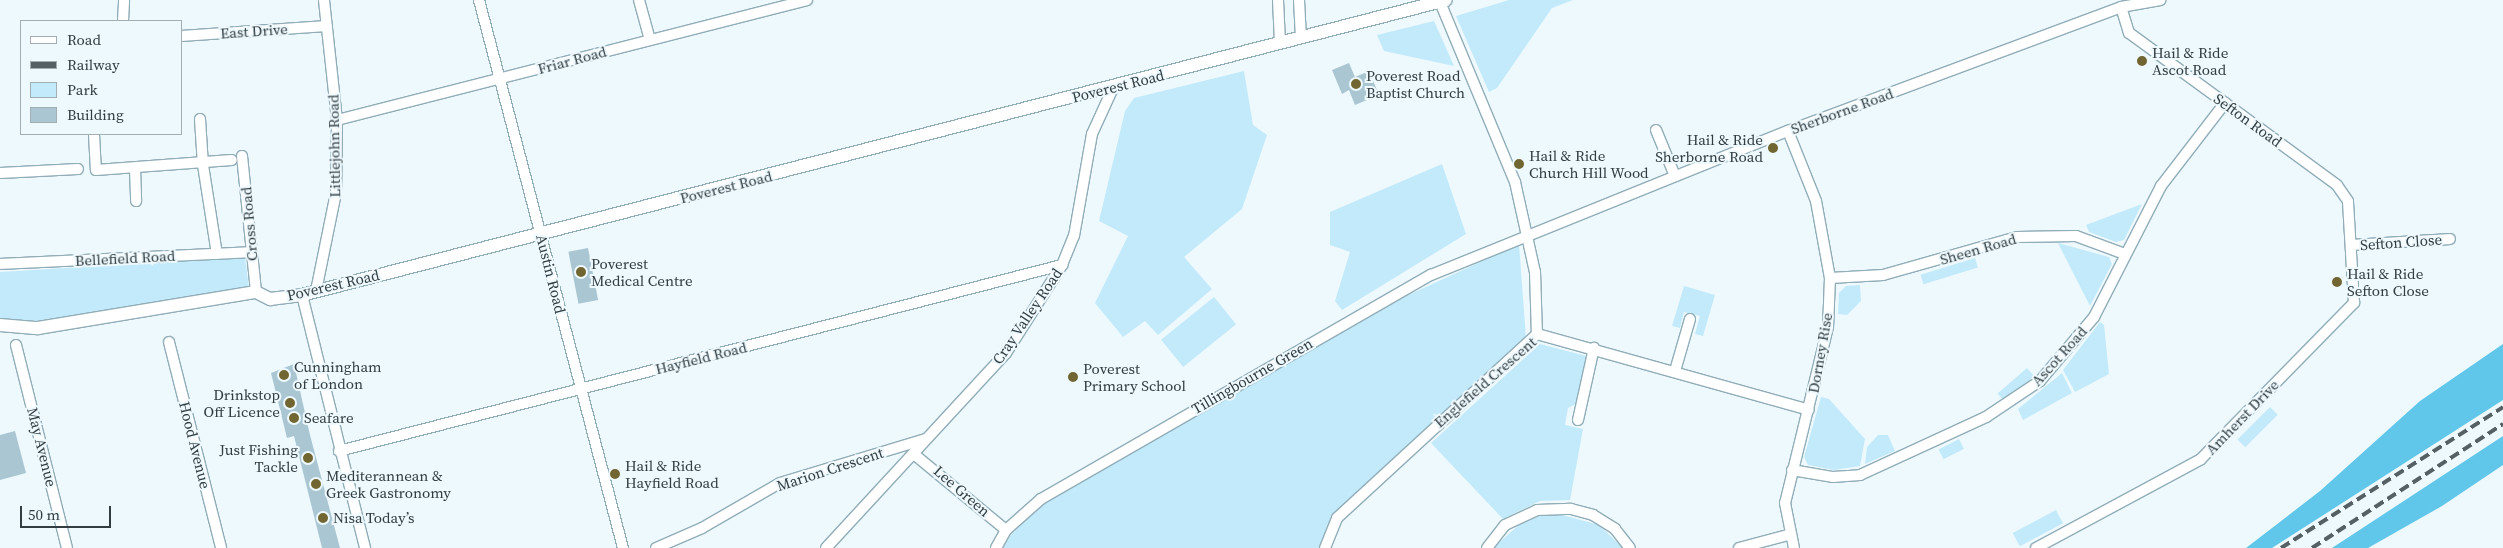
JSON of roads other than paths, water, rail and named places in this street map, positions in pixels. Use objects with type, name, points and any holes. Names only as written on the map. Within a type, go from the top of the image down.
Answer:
[{"type":"street","points":[[123,20],[124,0]]},
{"type":"street","name":"Littlejohn Road","points":[[316,291],[336,193],[337,120],[324,0]]},
{"type":"street","name":"Austin Road","points":[[479,0],[622,548]]},
{"type":"street","points":[[639,0],[650,40]]},
{"type":"street","points":[[1278,0],[1280,43]]},
{"type":"street","points":[[1299,0],[1301,38]]},
{"type":"street","name":"Sherborne Road","points":[[1529,234],[1788,131],[2121,7],[2160,0]]},
{"type":"street","name":"Friar Road","points":[[337,120],[802,1]]},
{"type":"street","points":[[1443,1],[1515,182],[1529,234],[1535,272],[1537,334]]},
{"type":"street","name":"Poverest Road","points":[[0,325],[38,328],[256,292],[270,299],[302,295],[1113,88],[1443,1]]},
{"type":"street","name":"Sefton Road","points":[[2121,7],[2129,33],[2337,185],[2348,201],[2352,246]]},
{"type":"street","name":"East Drive","points":[[182,36],[327,26]]},
{"type":"street","name":"Cray Valley Road","points":[[826,548],[915,455],[926,439],[1006,353],[1062,265],[1074,236],[1092,134],[1113,88]]},
{"type":"street","name":"Ascot Road","points":[[1792,470],[1833,477],[1860,475],[1986,418],[2021,397],[2058,362],[2094,317],[2125,254],[2162,186],[2225,103]]},
{"type":"street","points":[[200,119],[203,165],[217,254]]},
{"type":"street","points":[[1656,130],[1675,176]]},
{"type":"street","name":"Dorney Rise","points":[[1788,131],[1816,202],[1830,278],[1828,327],[1785,503],[1788,535],[1794,548]]},
{"type":"street","points":[[94,135],[96,170],[203,165],[232,160]]},
{"type":"street","name":"Cross Road","points":[[242,156],[250,252],[256,292]]},
{"type":"street","points":[[135,168],[136,201]]},
{"type":"street","points":[[0,173],[78,169]]},
{"type":"street","name":"Tillingbourne Green","points":[[996,548],[1006,530],[1041,499],[1356,316],[1431,275],[1529,234]]},
{"type":"street","name":"Sheen Road","points":[[1830,278],[1883,275],[2017,237],[2076,236],[2125,254]]},
{"type":"street","name":"Sefton Close","points":[[2352,246],[2450,239]]},
{"type":"street","name":"Amherst Drive","points":[[2036,548],[2201,459],[2354,302],[2352,246]]},
{"type":"street","name":"Bellefield Road","points":[[0,264],[250,252]]},
{"type":"street","name":"Hayfield Road","points":[[338,451],[1062,265]]},
{"type":"street","points":[[302,295],[338,451],[365,548]]},
{"type":"street","points":[[1675,372],[1690,319]]},
{"type":"street","name":"Englefield Crescent","points":[[1325,548],[1338,518],[1537,334],[1594,348],[1809,410]]},
{"type":"street","name":"Hood Avenue","points":[[169,342],[221,548]]},
{"type":"street","name":"May Avenue","points":[[16,345],[67,548]]},
{"type":"street","points":[[1578,420],[1594,348]]},
{"type":"street","name":"Marion Crescent","points":[[656,548],[702,528],[780,483],[926,439]]},
{"type":"street","name":"Lee Green","points":[[915,455],[1006,530]]},
{"type":"street","points":[[1487,548],[1505,525],[1537,510],[1571,509],[1593,515],[1615,529],[1630,548]]},
{"type":"street","points":[[1738,548],[1788,535]]},
{"type":"railway","points":[[2281,548],[2503,407]]},
{"type":"railway","points":[[2312,548],[2503,424]]},
{"type":"place","name":"Hail & Ride Ascot Road","points":[[2142,61]]},
{"type":"place","name":"Poverest Road Baptist Church","points":[[1356,84]]},
{"type":"place","name":"Hail & Ride Sherborne Road","points":[[1773,148]]},
{"type":"place","name":"Hail & Ride Church Hill Wood","points":[[1519,164]]},
{"type":"place","name":"Poverest Medical Centre","points":[[581,272]]},
{"type":"place","name":"Hail & Ride Sefton Close","points":[[2337,282]]},
{"type":"place","name":"Cunningham of London","points":[[284,375]]},
{"type":"place","name":"Poverest Primary School","points":[[1073,377]]},
{"type":"place","name":"Drinkstop Off Licence","points":[[290,403]]},
{"type":"place","name":"Seafare","points":[[294,418]]},
{"type":"place","name":"Just Fishing Tackle","points":[[308,458]]},
{"type":"place","name":"Hail & Ride Hayfield Road","points":[[615,474]]},
{"type":"place","name":"Mediterannean & Greek Gastronomy","points":[[316,484]]},
{"type":"place","name":"Nisa Today’s","points":[[323,518]]}]
